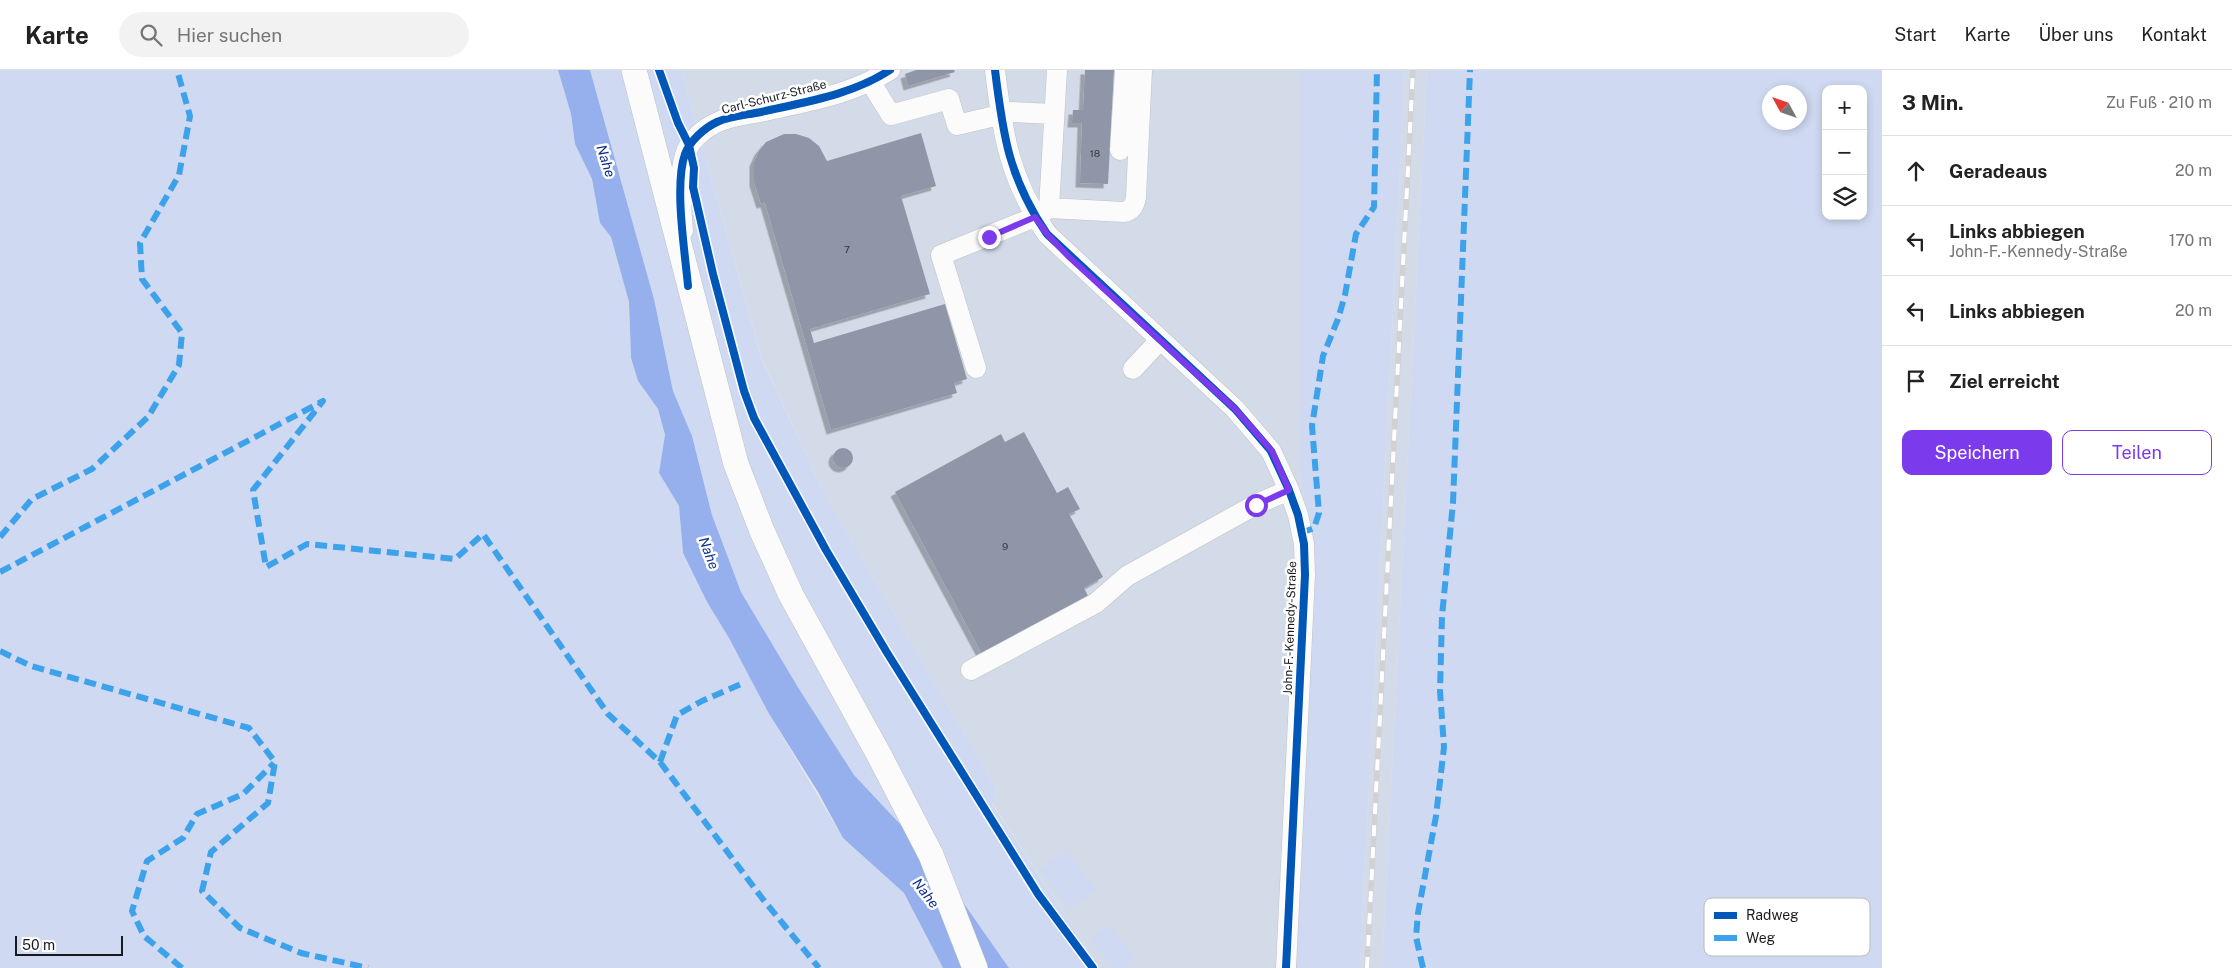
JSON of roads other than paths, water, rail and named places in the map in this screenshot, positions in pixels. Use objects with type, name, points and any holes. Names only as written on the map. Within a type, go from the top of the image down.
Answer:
[{"type":"main road","points":[[634,70],[688,286],[736,464],[762,531],[791,594],[878,753],[931,855],[974,968]]},
{"type":"street","name":"Carl-Schurz-Straße","points":[[688,286],[681,186],[685,156],[690,145],[699,134],[716,122],[811,101],[870,83],[890,70]]},
{"type":"street","name":"John-F.-Kennedy-Straße","points":[[995,70],[1002,131],[1014,173],[1042,212],[1047,234],[1068,256],[1235,409],[1255,430],[1272,451],[1298,515],[1302,539],[1304,575],[1286,968]]},
{"type":"street","points":[[1042,212],[1054,114],[1057,70]]},
{"type":"street","points":[[1120,150],[1125,70]]},
{"type":"street","points":[[976,368],[941,255],[1042,212],[1128,211],[1134,205],[1136,197],[1142,70]]},
{"type":"street","points":[[870,83],[891,115],[949,99],[957,125],[1000,114],[1021,112],[1054,114]]},
{"type":"street","points":[[1133,369],[1160,340]]},
{"type":"street","points":[[971,670],[1096,603],[1127,576],[1256,505],[1289,490]]},
{"type":"water","name":"Nahe","points":[[558,70],[590,70],[654,299],[673,391],[692,436],[712,515],[741,592],[799,689],[854,775],[932,858],[1009,968],[943,968],[904,893],[843,838],[818,792],[768,712],[729,638],[707,602],[683,553],[679,506],[659,473],[665,435],[658,409],[638,381],[631,358],[629,302],[611,237],[600,223],[592,179],[575,144],[571,114]]},
{"type":"railway","points":[[1367,968],[1413,70]]}]
